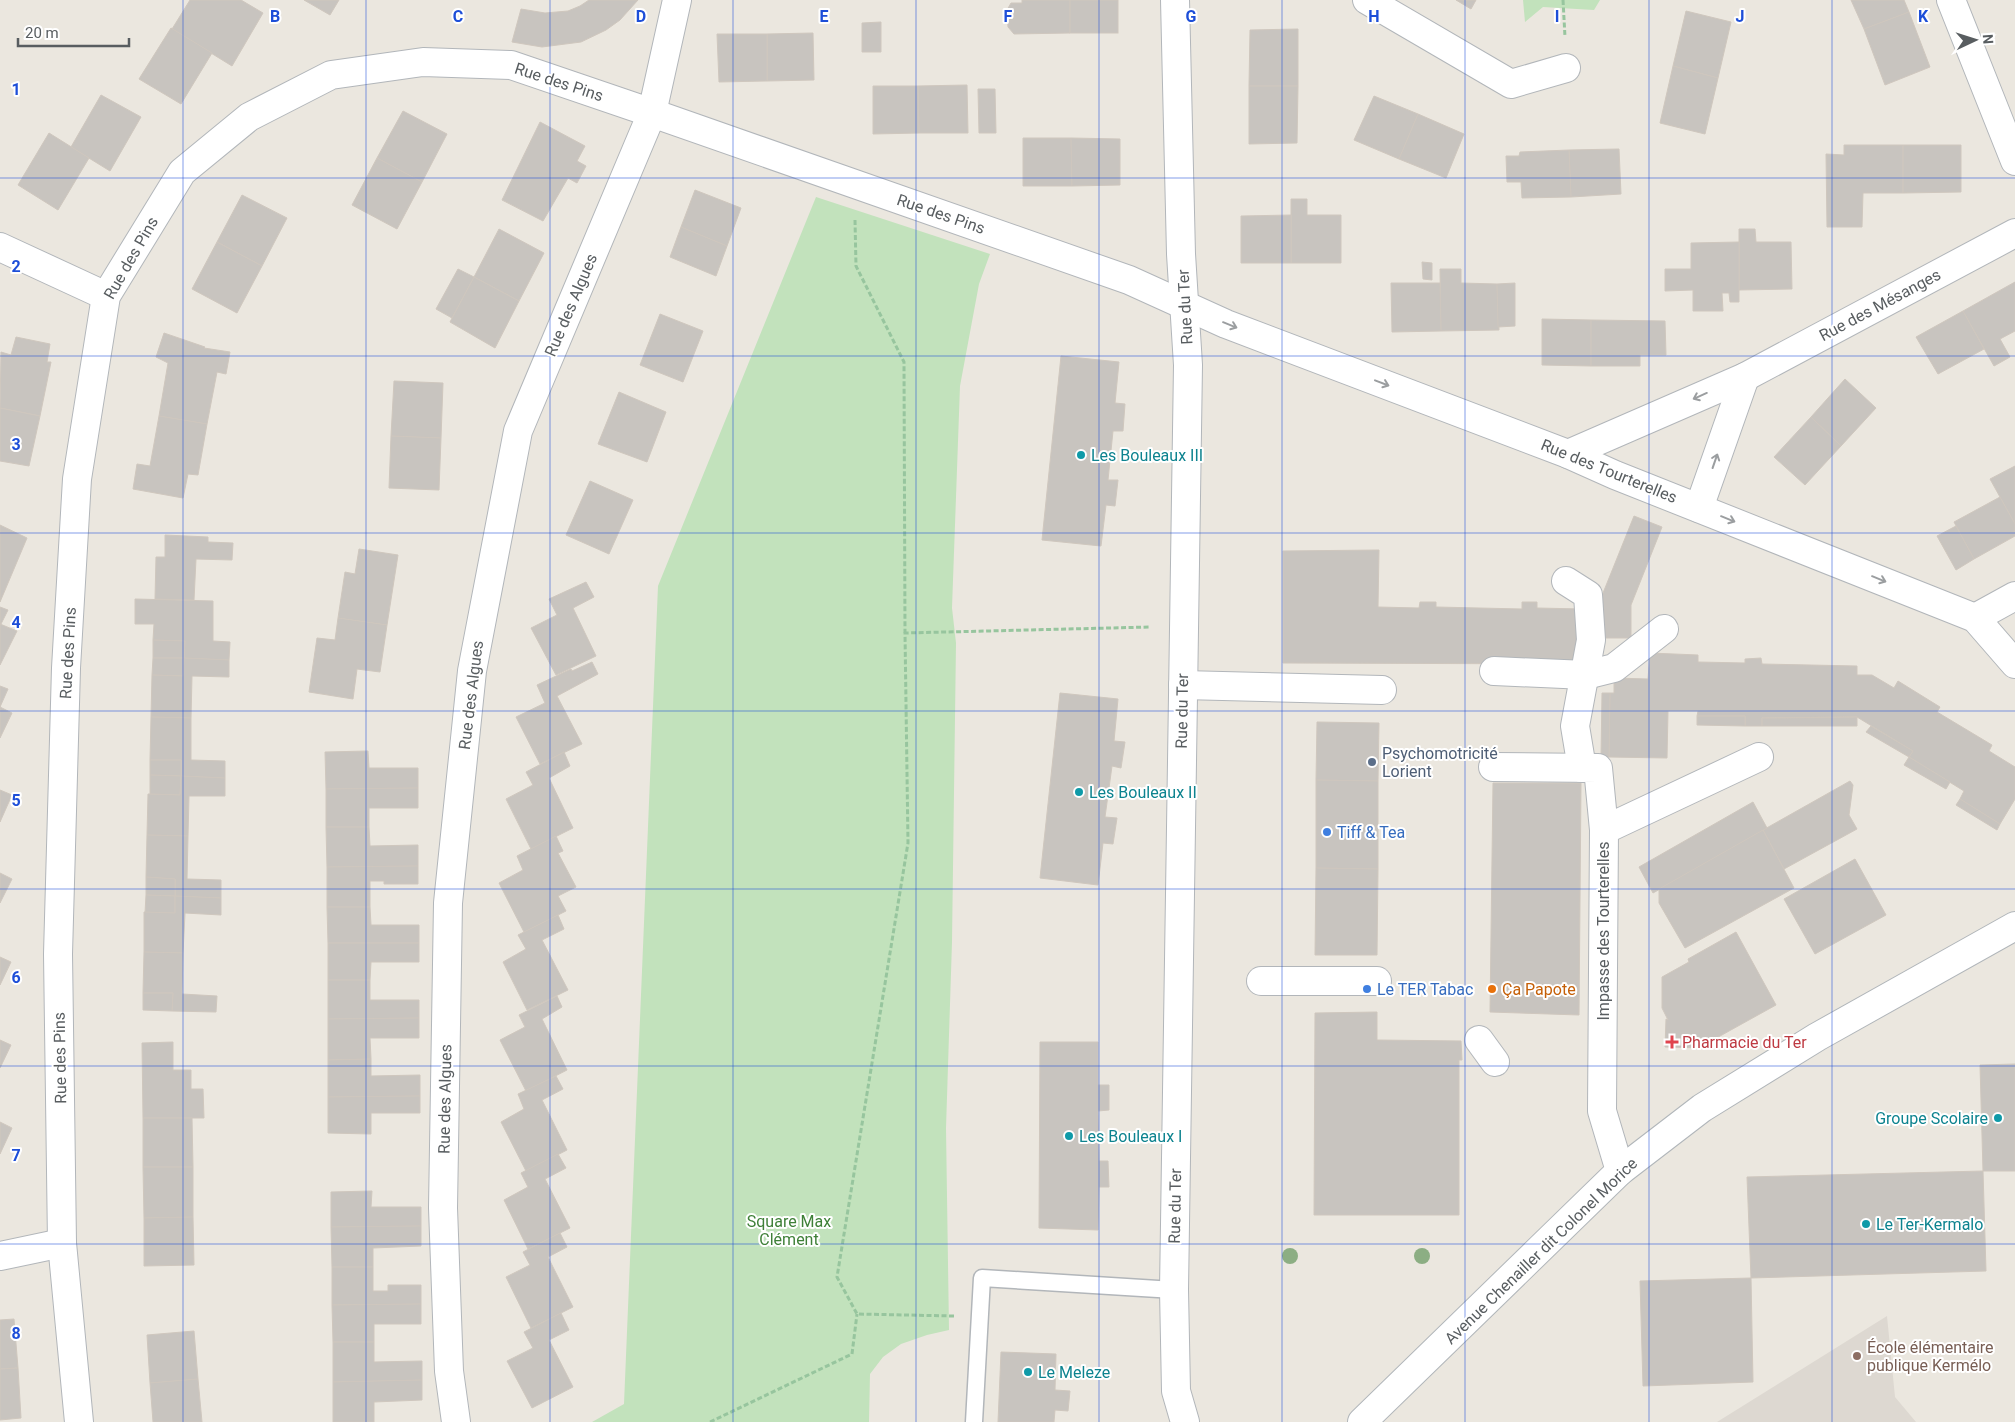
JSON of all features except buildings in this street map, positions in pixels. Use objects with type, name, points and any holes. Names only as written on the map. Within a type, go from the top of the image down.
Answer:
[{"type":"street","name":"Rue des Algues","points":[[456,1422],[450,1371],[443,1208],[448,903],[472,671],[518,431],[652,113],[677,0]]},
{"type":"street","name":"Rue du Ter","points":[[1175,0],[1182,254],[1188,365],[1174,1290],[1176,1391],[1185,1422]]},
{"type":"street","points":[[1367,0],[1511,84],[1566,68]]},
{"type":"street","points":[[1951,0],[2015,161]]},
{"type":"street","name":"Rue des Pins","points":[[79,1422],[62,1243],[58,954],[66,668],[77,479],[106,296],[182,172],[249,117],[331,75],[423,62],[511,65],[1129,280],[1186,304]]},
{"type":"street","name":"Rue des Mésanges","points":[[1568,454],[1745,377],[2015,233]]},
{"type":"street","points":[[0,247],[106,296]]},
{"type":"street","name":"Rue des Tourterelles","points":[[1186,304],[1226,324],[1568,454],[1615,475],[1975,618],[2015,664]]},
{"type":"street","points":[[1699,508],[1745,377]]},
{"type":"street","points":[[1566,582],[1588,594],[1591,640],[1575,726],[1582,768]]},
{"type":"street","points":[[1975,618],[2015,596]]},
{"type":"street","points":[[1494,671],[1586,675],[1614,668],[1664,629]]},
{"type":"street","points":[[1183,685],[1382,690]]},
{"type":"street","name":"Impasse des Tourterelles","points":[[1620,1171],[1602,1111],[1604,830],[1759,757]]},
{"type":"street","points":[[1493,767],[1598,768],[1604,830]]},
{"type":"street","name":"Avenue Chenailler dit Colonel Morice","points":[[1362,1422],[1620,1171],[1702,1108],[1817,1037],[2015,926]]},
{"type":"street","points":[[1261,981],[1377,981]]},
{"type":"street","points":[[1478,1040],[1495,1062]]},
{"type":"street","points":[[0,1256],[62,1243]]},
{"type":"lane","points":[[974,1422],[982,1278],[1174,1290]]},
{"type":"path","points":[[710,1422],[852,1354],[857,1314],[837,1277],[908,843],[904,362],[856,266],[855,184]]},
{"type":"path","points":[[905,633],[1183,626]]},
{"type":"path","points":[[857,1314],[980,1316]]},
{"type":"shaded area","name":"École élémentaire publique Kermélo","points":[[1887,1316],[1895,1397],[1916,1422],[1717,1422]]},
{"type":"green space","points":[[1523,0],[1600,0],[1594,10],[1543,7],[1525,22]]},
{"type":"green space","name":"Square Max Clément","points":[[816,197],[990,254],[979,284],[960,386],[952,608],[956,643],[952,942],[946,1128],[949,1330],[901,1344],[883,1357],[870,1374],[869,1422],[592,1422],[624,1404],[658,586]]},
{"type":"place","name":"Les Bouleaux III","points":[[1081,455]]},
{"type":"place","name":"Psychomotricité Lorient","points":[[1372,762]]},
{"type":"place","name":"Les Bouleaux II","points":[[1079,792]]},
{"type":"place","name":"Tiff & Tea","points":[[1327,832]]},
{"type":"place","name":"Le TER Tabac","points":[[1367,989]]},
{"type":"place","name":"Ça Papote","points":[[1492,989]]},
{"type":"place","name":"Pharmacie du Ter","points":[[1672,1042]]},
{"type":"place","name":"Groupe Scolaire","points":[[1998,1118]]},
{"type":"place","name":"Les Bouleaux I","points":[[1069,1136]]},
{"type":"place","name":"Le Ter-Kermalo","points":[[1866,1224]]},
{"type":"place","name":"École élémentaire publique Kermélo","points":[[1857,1356]]},
{"type":"place","name":"Le Meleze","points":[[1028,1372]]}]
